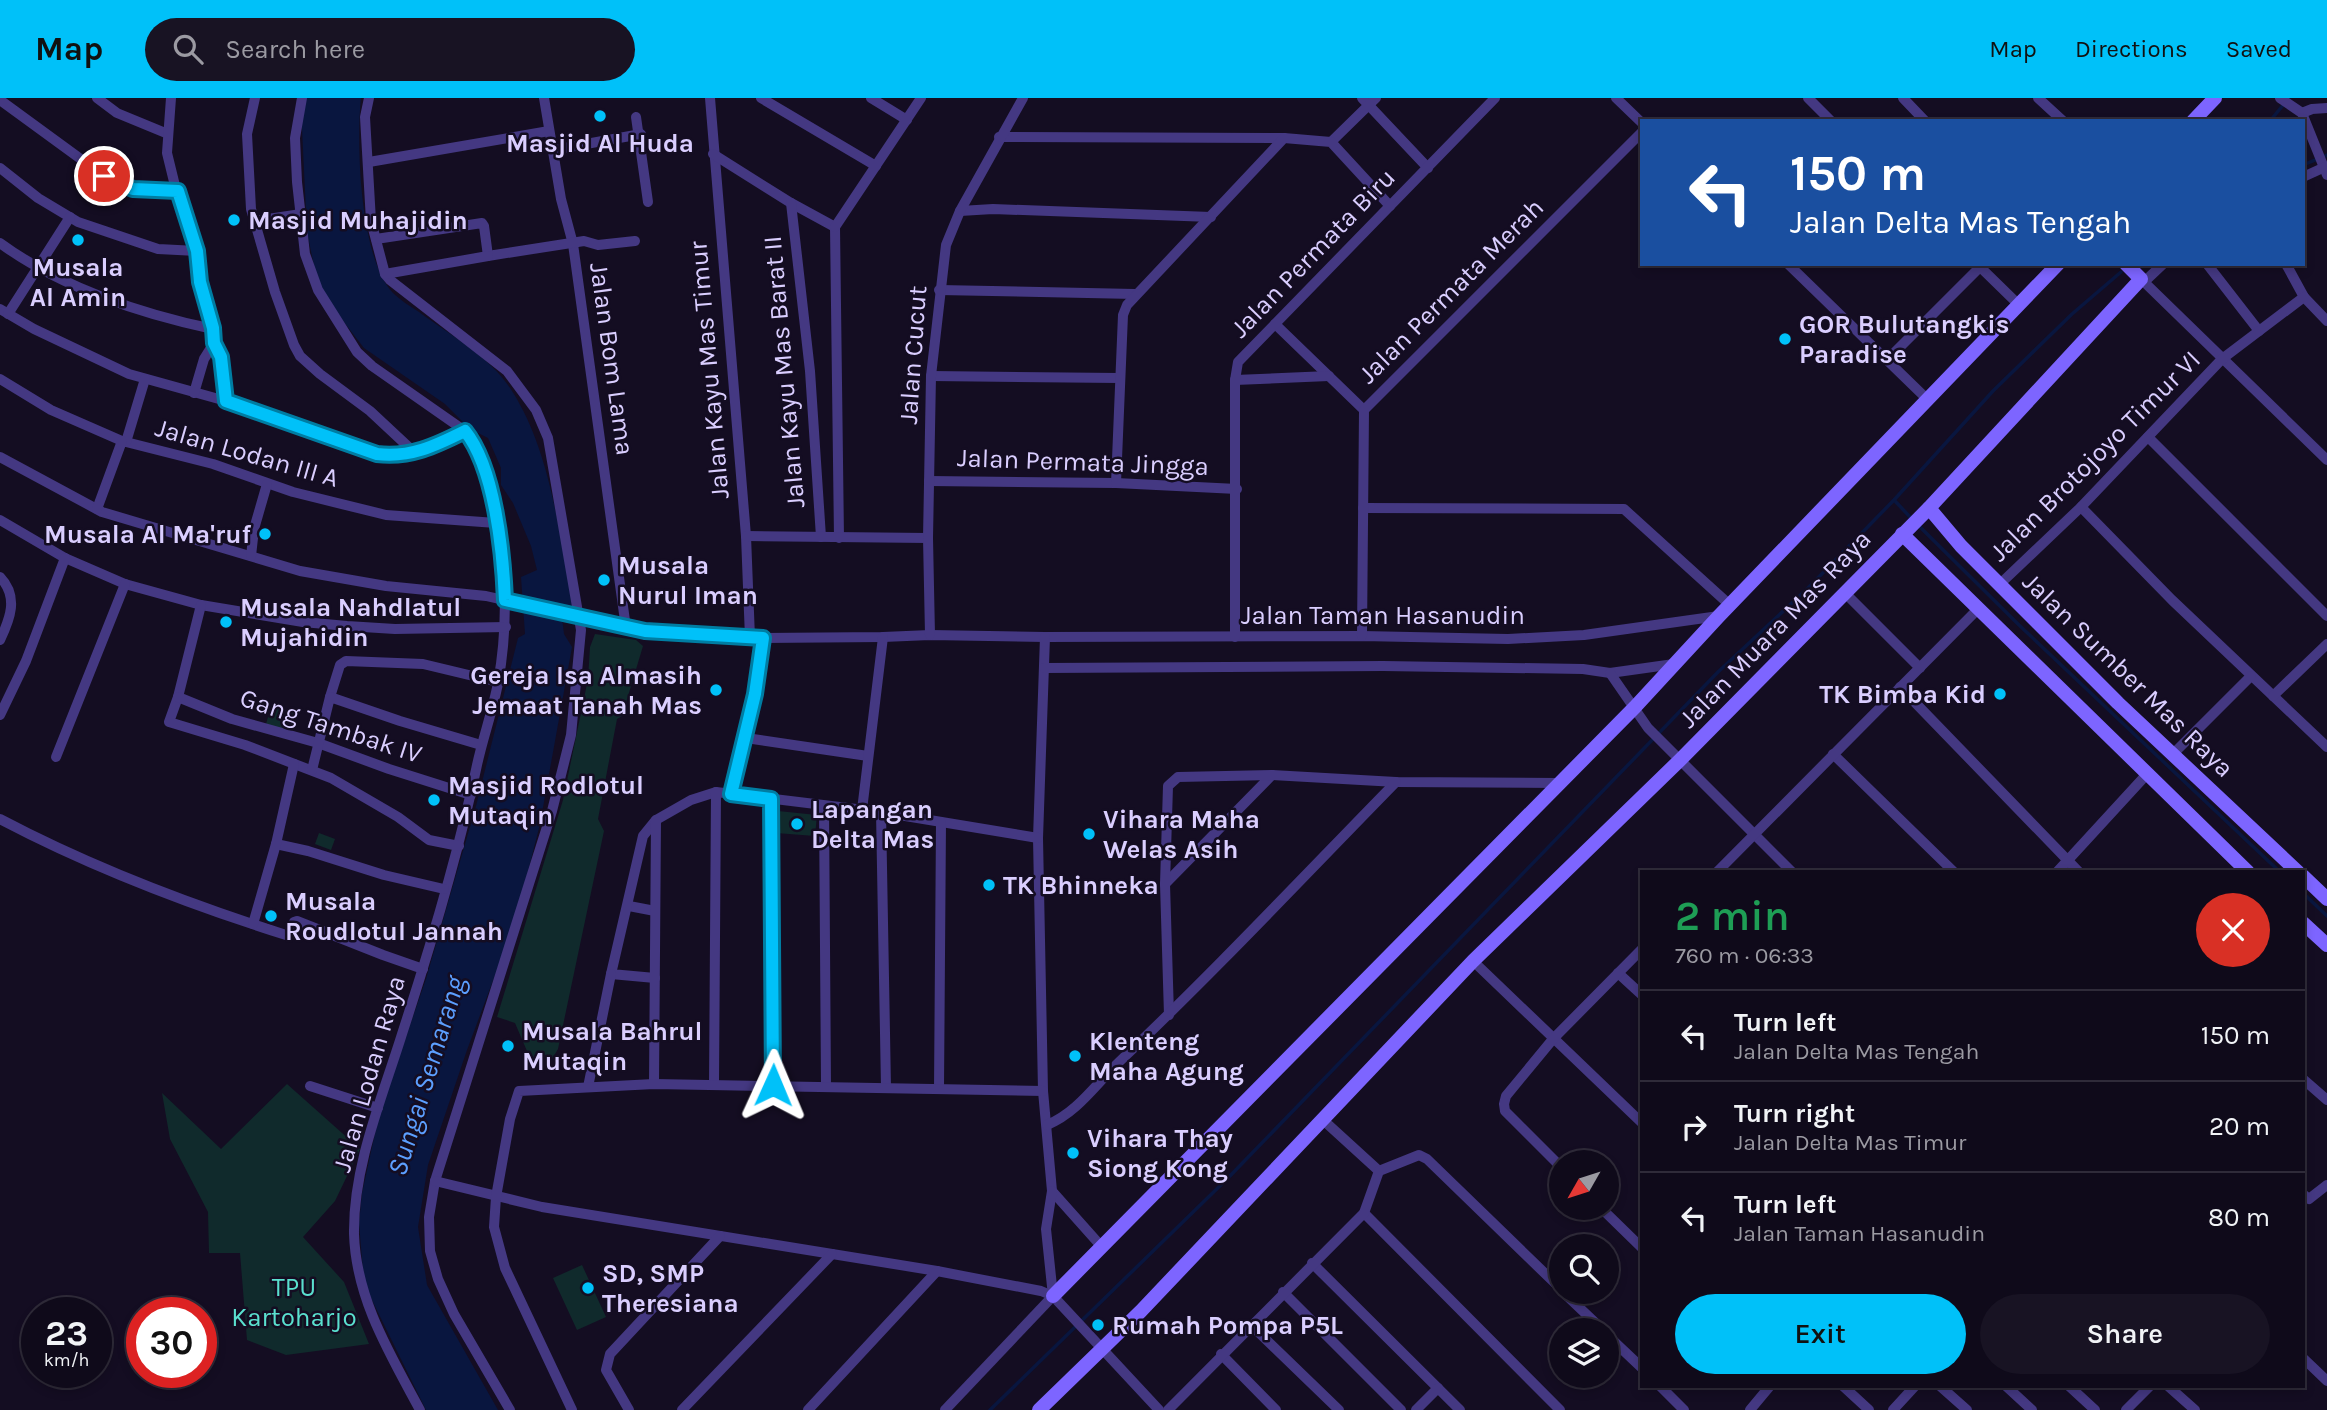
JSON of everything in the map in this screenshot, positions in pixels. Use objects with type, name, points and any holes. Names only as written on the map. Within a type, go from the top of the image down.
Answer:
[{"type":"street","points":[[97,98],[117,113],[168,134]]},
{"type":"street","points":[[171,98],[167,153],[197,251],[200,282],[213,328],[214,343],[221,357],[226,401]]},
{"type":"street","points":[[255,98],[247,134],[251,209],[275,292],[294,345],[300,356],[320,374],[378,418],[415,453]]},
{"type":"street","name":"Jalan Lodan Raya","points":[[302,98],[295,138],[301,214],[305,254],[318,290],[357,352],[372,366],[465,431],[475,443],[483,463],[510,601],[498,682],[459,846],[370,1136],[354,1230],[356,1268],[362,1291],[374,1322],[420,1410]]},
{"type":"street","points":[[369,98],[365,117],[371,221],[385,274],[507,371],[536,410],[548,438],[581,630],[571,735],[552,811],[435,1181],[428,1236],[434,1266],[454,1314],[510,1410]]},
{"type":"street","name":"Jalan Bom Lama","points":[[544,98],[572,244],[626,628]]},
{"type":"street","name":"Jalan Kayu Mas Timur","points":[[710,98],[746,536],[750,638]]},
{"type":"street","points":[[761,98],[876,166]]},
{"type":"street","points":[[870,98],[906,120]]},
{"type":"street","points":[[839,538],[835,227],[921,98]]},
{"type":"street","name":"Jalan Permata Biru","points":[[1235,637],[1235,380],[1238,362],[1495,98]]},
{"type":"street","points":[[1616,98],[1640,121]]},
{"type":"street","points":[[1808,98],[1829,119]]},
{"type":"street","points":[[1903,98],[1923,119]]},
{"type":"street","points":[[2038,98],[2061,119]]},
{"type":"street","points":[[2195,119],[2215,98]]},
{"type":"street","name":"Jalan Cucut","points":[[930,635],[928,538],[931,376],[946,245],[960,211],[1019,99]]},
{"type":"street","points":[[2281,99],[2300,112],[2303,119]]},
{"type":"street","points":[[0,100],[104,176],[133,189],[178,191]]},
{"type":"street","points":[[1331,142],[1370,100],[1428,168]]},
{"type":"street","points":[[2300,112],[2327,108]]},
{"type":"street","points":[[636,117],[648,202]]},
{"type":"street","points":[[2305,124],[2325,169],[2305,176]]},
{"type":"street","points":[[369,162],[549,131]]},
{"type":"street","points":[[552,150],[639,134]]},
{"type":"street","name":"Jalan Permata Merah","points":[[1362,636],[1364,410],[1640,134]]},
{"type":"street","points":[[999,137],[1284,138],[1331,142],[1390,206]]},
{"type":"street","points":[[1116,483],[1123,315],[1135,294],[1284,138]]},
{"type":"street","points":[[713,154],[835,227]]},
{"type":"street","points":[[0,168],[38,198],[70,217],[117,237],[158,249],[197,251]]},
{"type":"street","name":"Jalan Kayu Mas Barat II","points":[[791,203],[810,371],[821,537]]},
{"type":"street","points":[[960,211],[993,209],[1211,217]]},
{"type":"street","points":[[254,221],[301,214]]},
{"type":"street","points":[[70,217],[38,267],[4,312],[129,374],[226,401],[359,449],[394,456],[415,453],[465,431]]},
{"type":"street","points":[[376,239],[482,223],[485,226],[488,256]]},
{"type":"street","points":[[385,274],[584,241],[598,245],[635,241]]},
{"type":"street","points":[[0,243],[64,280],[172,320],[213,328]]},
{"type":"street","points":[[1790,266],[1928,400]]},
{"type":"street","points":[[1887,360],[1978,266]]},
{"type":"street","points":[[1980,266],[2019,305]]},
{"type":"street","points":[[945,1410],[1050,1295],[1635,707],[2056,266]]},
{"type":"street","points":[[2158,266],[2136,274],[2327,460]]},
{"type":"street","points":[[2209,266],[2259,331]]},
{"type":"street","points":[[2287,266],[2304,297],[2327,321]]},
{"type":"street","name":"Jalan Muara Mas Raya","points":[[1039,1410],[1098,1346],[1140,1311],[1474,961],[1680,760],[1927,510],[2136,274]]},
{"type":"street","points":[[939,290],[1135,294]]},
{"type":"street","name":"Jalan Brotojoyo Timur VI","points":[[2000,584],[2081,507],[2222,359],[2304,297]]},
{"type":"street","points":[[1275,324],[1364,410]]},
{"type":"street","points":[[194,393],[204,359],[214,343]]},
{"type":"street","points":[[931,376],[1119,378]]},
{"type":"street","points":[[1235,380],[1329,376]]},
{"type":"street","name":"Jalan Lodan III A","points":[[0,379],[80,424],[124,441],[213,464],[267,484],[386,514],[496,523]]},
{"type":"street","points":[[97,509],[145,379]]},
{"type":"street","points":[[2148,437],[2327,617]]},
{"type":"street","name":"Jalan Taman Hasanudin","points":[[0,457],[97,509],[300,571],[386,586],[486,596],[626,628],[671,634],[750,638],[883,638],[930,635],[1507,639],[1584,635],[1719,616]]},
{"type":"street","name":"Jalan Permata Jingga","points":[[929,481],[1116,483],[1237,489]]},
{"type":"street","points":[[251,556],[254,529],[267,484]]},
{"type":"street","points":[[2081,507],[2172,600],[2327,747]]},
{"type":"street","points":[[1363,508],[1624,509],[1731,606]]},
{"type":"street","name":"Jalan Sumber Mas Raya","points":[[1927,510],[2172,755],[2296,870]]},
{"type":"street","points":[[0,520],[65,558],[125,584],[201,606],[292,621],[347,626],[395,629],[506,627]]},
{"type":"street","points":[[1903,533],[2246,870]]},
{"type":"street","points":[[746,536],[928,538]]},
{"type":"street","points":[[0,715],[26,660],[65,558]]},
{"type":"street","points":[[0,577],[10,593],[11,616],[0,640]]},
{"type":"street","points":[[56,757],[125,584]]},
{"type":"street","points":[[1845,593],[1920,667]]},
{"type":"street","points":[[178,697],[201,606]]},
{"type":"street","points":[[1719,870],[1978,609]]},
{"type":"street","points":[[1045,637],[1038,838],[1043,1091],[1052,1191],[1046,1229],[1050,1295]]},
{"type":"street","points":[[731,794],[746,738],[763,638]]},
{"type":"street","points":[[862,810],[883,638]]},
{"type":"street","points":[[2273,696],[2327,643]]},
{"type":"street","points":[[312,770],[330,696],[340,665],[346,661],[423,664],[498,682]]},
{"type":"street","name":"Jalan Taman Hasanudin","points":[[1044,668],[1382,666],[1583,670],[1610,673],[1674,664]]},
{"type":"street","points":[[1610,673],[1648,728],[1790,870]]},
{"type":"street","points":[[2172,755],[2251,676]]},
{"type":"street","points":[[1900,687],[2077,870]]},
{"type":"street","points":[[330,696],[400,721],[481,745]]},
{"type":"street","name":"Gang Tambak IV","points":[[459,846],[429,840],[398,817],[331,778],[245,745],[169,722],[178,697],[232,719],[318,743],[471,795]]},
{"type":"street","points":[[746,738],[868,755]]},
{"type":"street","points":[[1833,754],[1952,870]]},
{"type":"street","points":[[253,924],[276,844],[294,764]]},
{"type":"street","points":[[2059,870],[2147,774]]},
{"type":"street","points":[[1170,1014],[1165,884],[1168,786],[1171,781],[1178,777],[1272,775],[1396,782],[1559,783]]},
{"type":"street","points":[[1165,884],[1272,775]]},
{"type":"street","points":[[1047,1125],[1065,1118],[1396,782]]},
{"type":"street","points":[[588,1087],[643,836],[656,820],[691,800],[716,792],[881,812],[1038,838]]},
{"type":"street","points":[[714,1085],[716,792]]},
{"type":"street","points":[[771,799],[773,1085]]},
{"type":"street","points":[[824,806],[826,1086]]},
{"type":"street","points":[[881,812],[886,1088]]},
{"type":"street","points":[[0,819],[43,841],[159,891],[288,935],[297,921],[423,969]]},
{"type":"street","points":[[654,1084],[656,820]]},
{"type":"street","points":[[939,1089],[941,822]]},
{"type":"street","points":[[276,844],[444,889]]},
{"type":"street","points":[[2305,878],[2327,898]]},
{"type":"street","points":[[629,906],[655,911]]},
{"type":"street","points":[[2305,925],[2327,945]]},
{"type":"street","points":[[1549,1155],[1505,1111],[1506,1096],[1553,1039],[1640,951]]},
{"type":"street","points":[[1474,961],[1640,1121]]},
{"type":"street","points":[[1618,973],[1640,993]]},
{"type":"street","points":[[611,974],[655,978]]},
{"type":"street","points":[[2305,1081],[2327,1100]]},
{"type":"street","points":[[572,1410],[500,1258],[494,1227],[496,1197],[510,1119],[519,1091],[654,1084],[1043,1091]]},
{"type":"street","points":[[310,1086],[378,1108]]},
{"type":"street","points":[[1322,1119],[1379,1171]]},
{"type":"street","points":[[1168,1410],[1364,1213],[1379,1171],[1419,1155],[1427,1159],[1549,1277]]},
{"type":"street","points":[[435,1181],[542,1207],[937,1271],[1050,1295],[1159,1410]]},
{"type":"street","points":[[2306,1197],[2327,1185]]},
{"type":"street","points":[[1052,1191],[1101,1246]]},
{"type":"street","points":[[1364,1213],[1560,1410]]},
{"type":"street","points":[[1613,1220],[1640,1246]]},
{"type":"street","points":[[629,1410],[607,1373],[610,1354],[720,1236]]},
{"type":"street","points":[[682,1410],[832,1254]]},
{"type":"street","points":[[1312,1263],[1461,1410]]},
{"type":"street","points":[[808,1410],[937,1271]]},
{"type":"street","points":[[1283,1292],[1401,1410]]},
{"type":"street","points":[[1576,1304],[1590,1318]]},
{"type":"street","points":[[1251,1325],[1339,1410]]},
{"type":"street","points":[[1619,1346],[1640,1366]]},
{"type":"street","points":[[1221,1354],[1276,1410]]},
{"type":"street","points":[[2305,1361],[2327,1381]]},
{"type":"street","points":[[1416,1410],[1438,1388]]},
{"type":"street","points":[[1662,1388],[1676,1407]]},
{"type":"street","points":[[1750,1410],[1768,1388]]},
{"type":"street","points":[[1845,1388],[1869,1410]]},
{"type":"street","points":[[1892,1410],[1913,1388]]},
{"type":"street","points":[[1942,1388],[1967,1410]]},
{"type":"street","points":[[2008,1388],[2032,1410]]},
{"type":"street","points":[[2071,1388],[2095,1410]]},
{"type":"street","points":[[2126,1410],[2148,1388]]},
{"type":"street","points":[[2170,1388],[2195,1410]]},
{"type":"green space","points":[[595,634],[636,640],[643,646],[622,716],[617,719],[598,819],[604,831],[558,1049],[552,1059],[546,1061],[530,1058],[515,1023],[497,1017],[563,800],[588,679],[590,647]]},
{"type":"green space","points":[[271,706],[295,712],[289,735],[265,728]]},
{"type":"green space","name":"Lapangan Delta Mas","points":[[778,811],[817,815],[815,836],[776,833]]},
{"type":"green space","points":[[319,833],[335,839],[331,850],[315,844]]},
{"type":"green space","name":"TPU Kartoharjo","points":[[287,1084],[360,1149],[335,1201],[303,1237],[344,1282],[369,1344],[286,1355],[247,1340],[240,1253],[209,1253],[208,1212],[170,1139],[162,1093],[221,1149]]},
{"type":"green space","points":[[582,1265],[606,1317],[577,1330],[553,1278]]},
{"type":"water","name":"Sungai Semarang","points":[[304,98],[361,98],[359,143],[363,200],[373,255],[382,277],[399,298],[482,357],[512,391],[536,440],[545,467],[573,604],[561,610],[564,634],[572,647],[540,824],[516,919],[428,1165],[418,1227],[427,1285],[498,1410],[426,1410],[364,1284],[359,1223],[362,1193],[379,1115],[426,979],[476,806],[518,638],[525,634],[521,577],[537,570],[531,546],[513,503],[501,485],[501,468],[488,438],[470,429],[445,404],[364,348],[319,290],[307,232],[301,108]]},
{"type":"waterway","points":[[2272,119],[2284,104]]},
{"type":"waterway","points":[[2305,164],[2327,155]]},
{"type":"waterway","points":[[990,1410],[1228,1178],[1718,672],[1808,588],[1894,500],[1993,391],[2072,314],[2121,272]]},
{"type":"waterway","points":[[1894,500],[1912,519]]},
{"type":"waterway","points":[[1917,524],[2019,625],[2278,870]]},
{"type":"waterway","points":[[2305,895],[2327,916]]},
{"type":"place","name":"Masjid Al Huda","points":[[600,116]]},
{"type":"place","name":"Masjid Muhajidin","points":[[234,220]]},
{"type":"place","name":"Musala Al Amin","points":[[78,240]]},
{"type":"place","name":"GOR Bulutangkis Paradise","points":[[1785,339]]},
{"type":"place","name":"Musala Al Ma'ruf","points":[[265,534]]},
{"type":"place","name":"Musala Nurul Iman","points":[[604,580]]},
{"type":"place","name":"Musala Nahdlatul Mujahidin","points":[[226,622]]},
{"type":"place","name":"Gereja Isa Almasih Jemaat Tanah Mas","points":[[716,690]]},
{"type":"place","name":"TK Bimba Kid","points":[[2000,694]]},
{"type":"place","name":"Masjid Rodlotul Mutaqin","points":[[434,800]]},
{"type":"place","name":"Lapangan Delta Mas","points":[[797,824]]},
{"type":"place","name":"Vihara Maha Welas Asih","points":[[1089,834]]},
{"type":"place","name":"TK Bhinneka","points":[[989,885]]},
{"type":"place","name":"Musala Roudlotul Jannah","points":[[271,916]]},
{"type":"place","name":"Musala Bahrul Mutaqin","points":[[508,1046]]},
{"type":"place","name":"Klenteng Maha Agung","points":[[1075,1056]]},
{"type":"place","name":"Vihara Thay Siong Kong","points":[[1073,1153]]},
{"type":"place","name":"SD, SMP Theresiana","points":[[588,1288]]},
{"type":"place","name":"Rumah Pompa P5L","points":[[1098,1325]]},
{"type":"route","points":[[104,176],[133,189],[178,191],[178,198],[197,251],[200,282],[213,328],[214,343],[221,357],[226,401],[377,454],[394,456],[415,453],[465,431],[475,443],[483,463],[500,544],[505,600],[645,631],[763,638],[746,738],[731,794],[771,799],[773,1085]]}]
